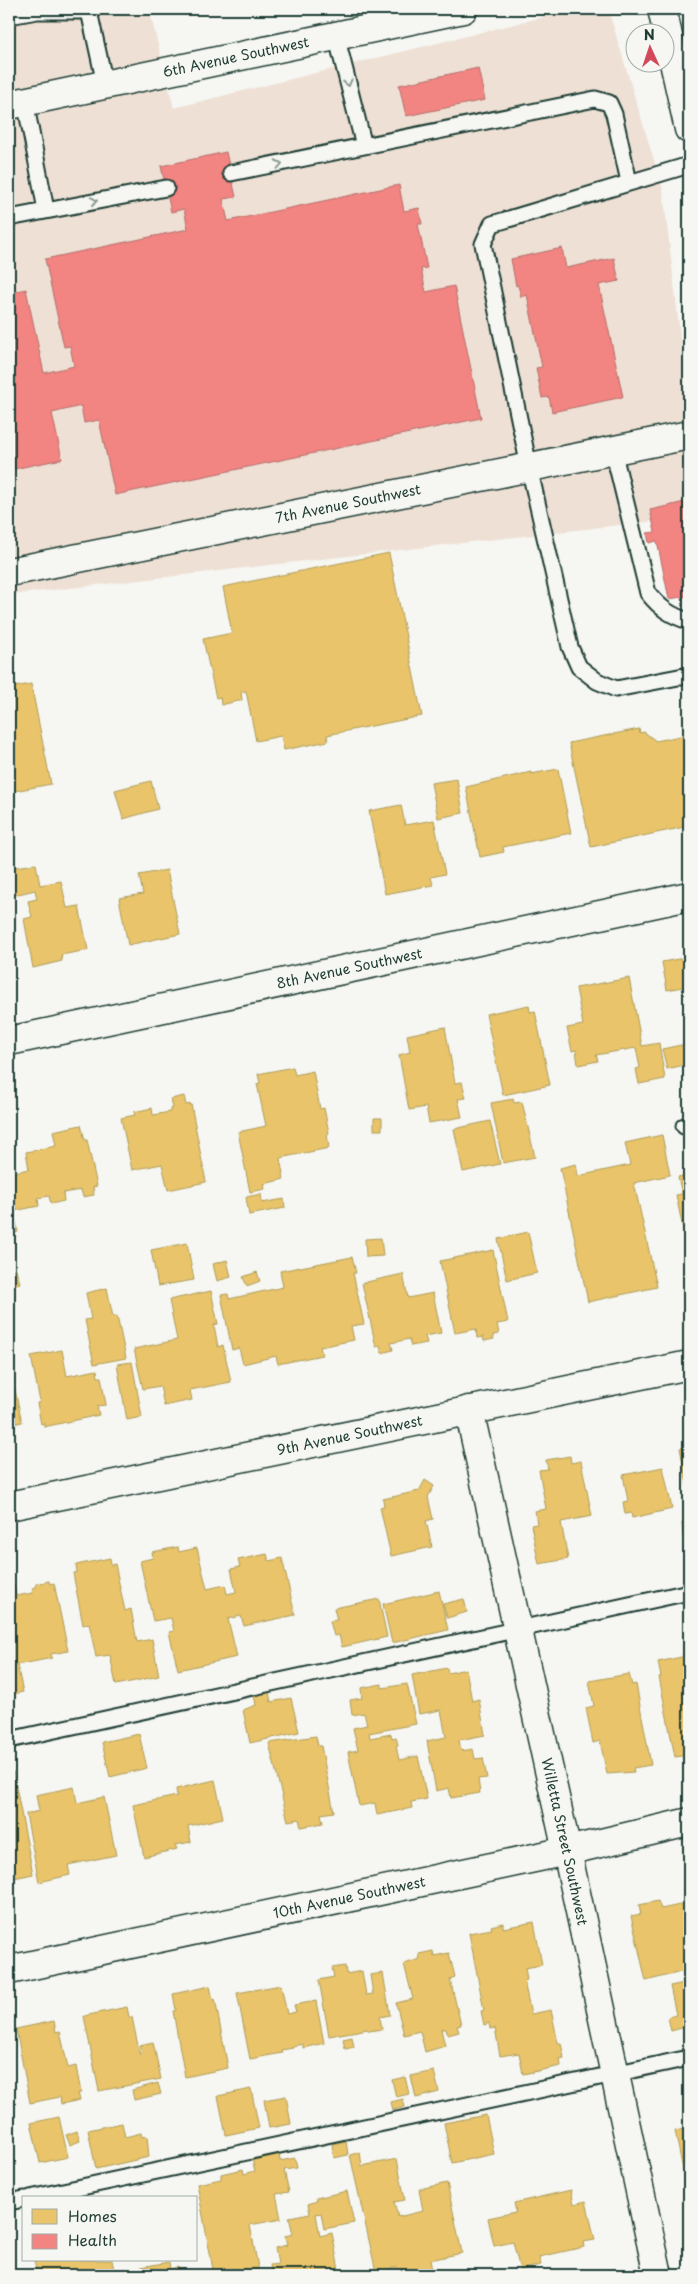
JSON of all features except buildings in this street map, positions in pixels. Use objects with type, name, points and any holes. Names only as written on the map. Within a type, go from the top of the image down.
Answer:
[{"type":"street","name":"6th Avenue Southwest","points":[[17,103],[463,9]]},
{"type":"street","points":[[662,9],[689,129]]},
{"type":"street","name":"7th Avenue Southwest","points":[[9,572],[689,435]]},
{"type":"street","name":"8th Avenue Southwest","points":[[9,1041],[689,896]]},
{"type":"street","name":"9th Avenue Southwest","points":[[9,1506],[689,1365]]},
{"type":"street","name":"Willetta Street Southwest","points":[[469,1410],[567,1851],[658,2275]]},
{"type":"street","name":"10th Avenue Southwest","points":[[9,1970],[567,1851],[689,1822]]},
{"type":"lane","points":[[9,16],[37,10],[90,10],[106,84]]},
{"type":"lane","points":[[336,35],[364,146]]},
{"type":"lane","points":[[231,174],[595,99],[609,103],[614,114],[629,182]]},
{"type":"lane","points":[[17,103],[46,210]]},
{"type":"lane","points":[[689,164],[492,224],[483,244],[528,467],[570,647],[579,667],[597,681],[616,689],[689,675]]},
{"type":"lane","points":[[9,218],[166,188]]},
{"type":"lane","points":[[613,450],[648,593],[657,605],[673,617],[689,622]]},
{"type":"lane","points":[[9,1740],[689,1592]]},
{"type":"lane","points":[[39,2196],[689,2058]]},
{"type":"lane","points":[[9,2202],[22,2199]]},
{"type":"shaded area","points":[[9,9],[149,9],[174,108],[576,9],[608,9],[663,190],[689,412],[689,517],[9,595]]}]
